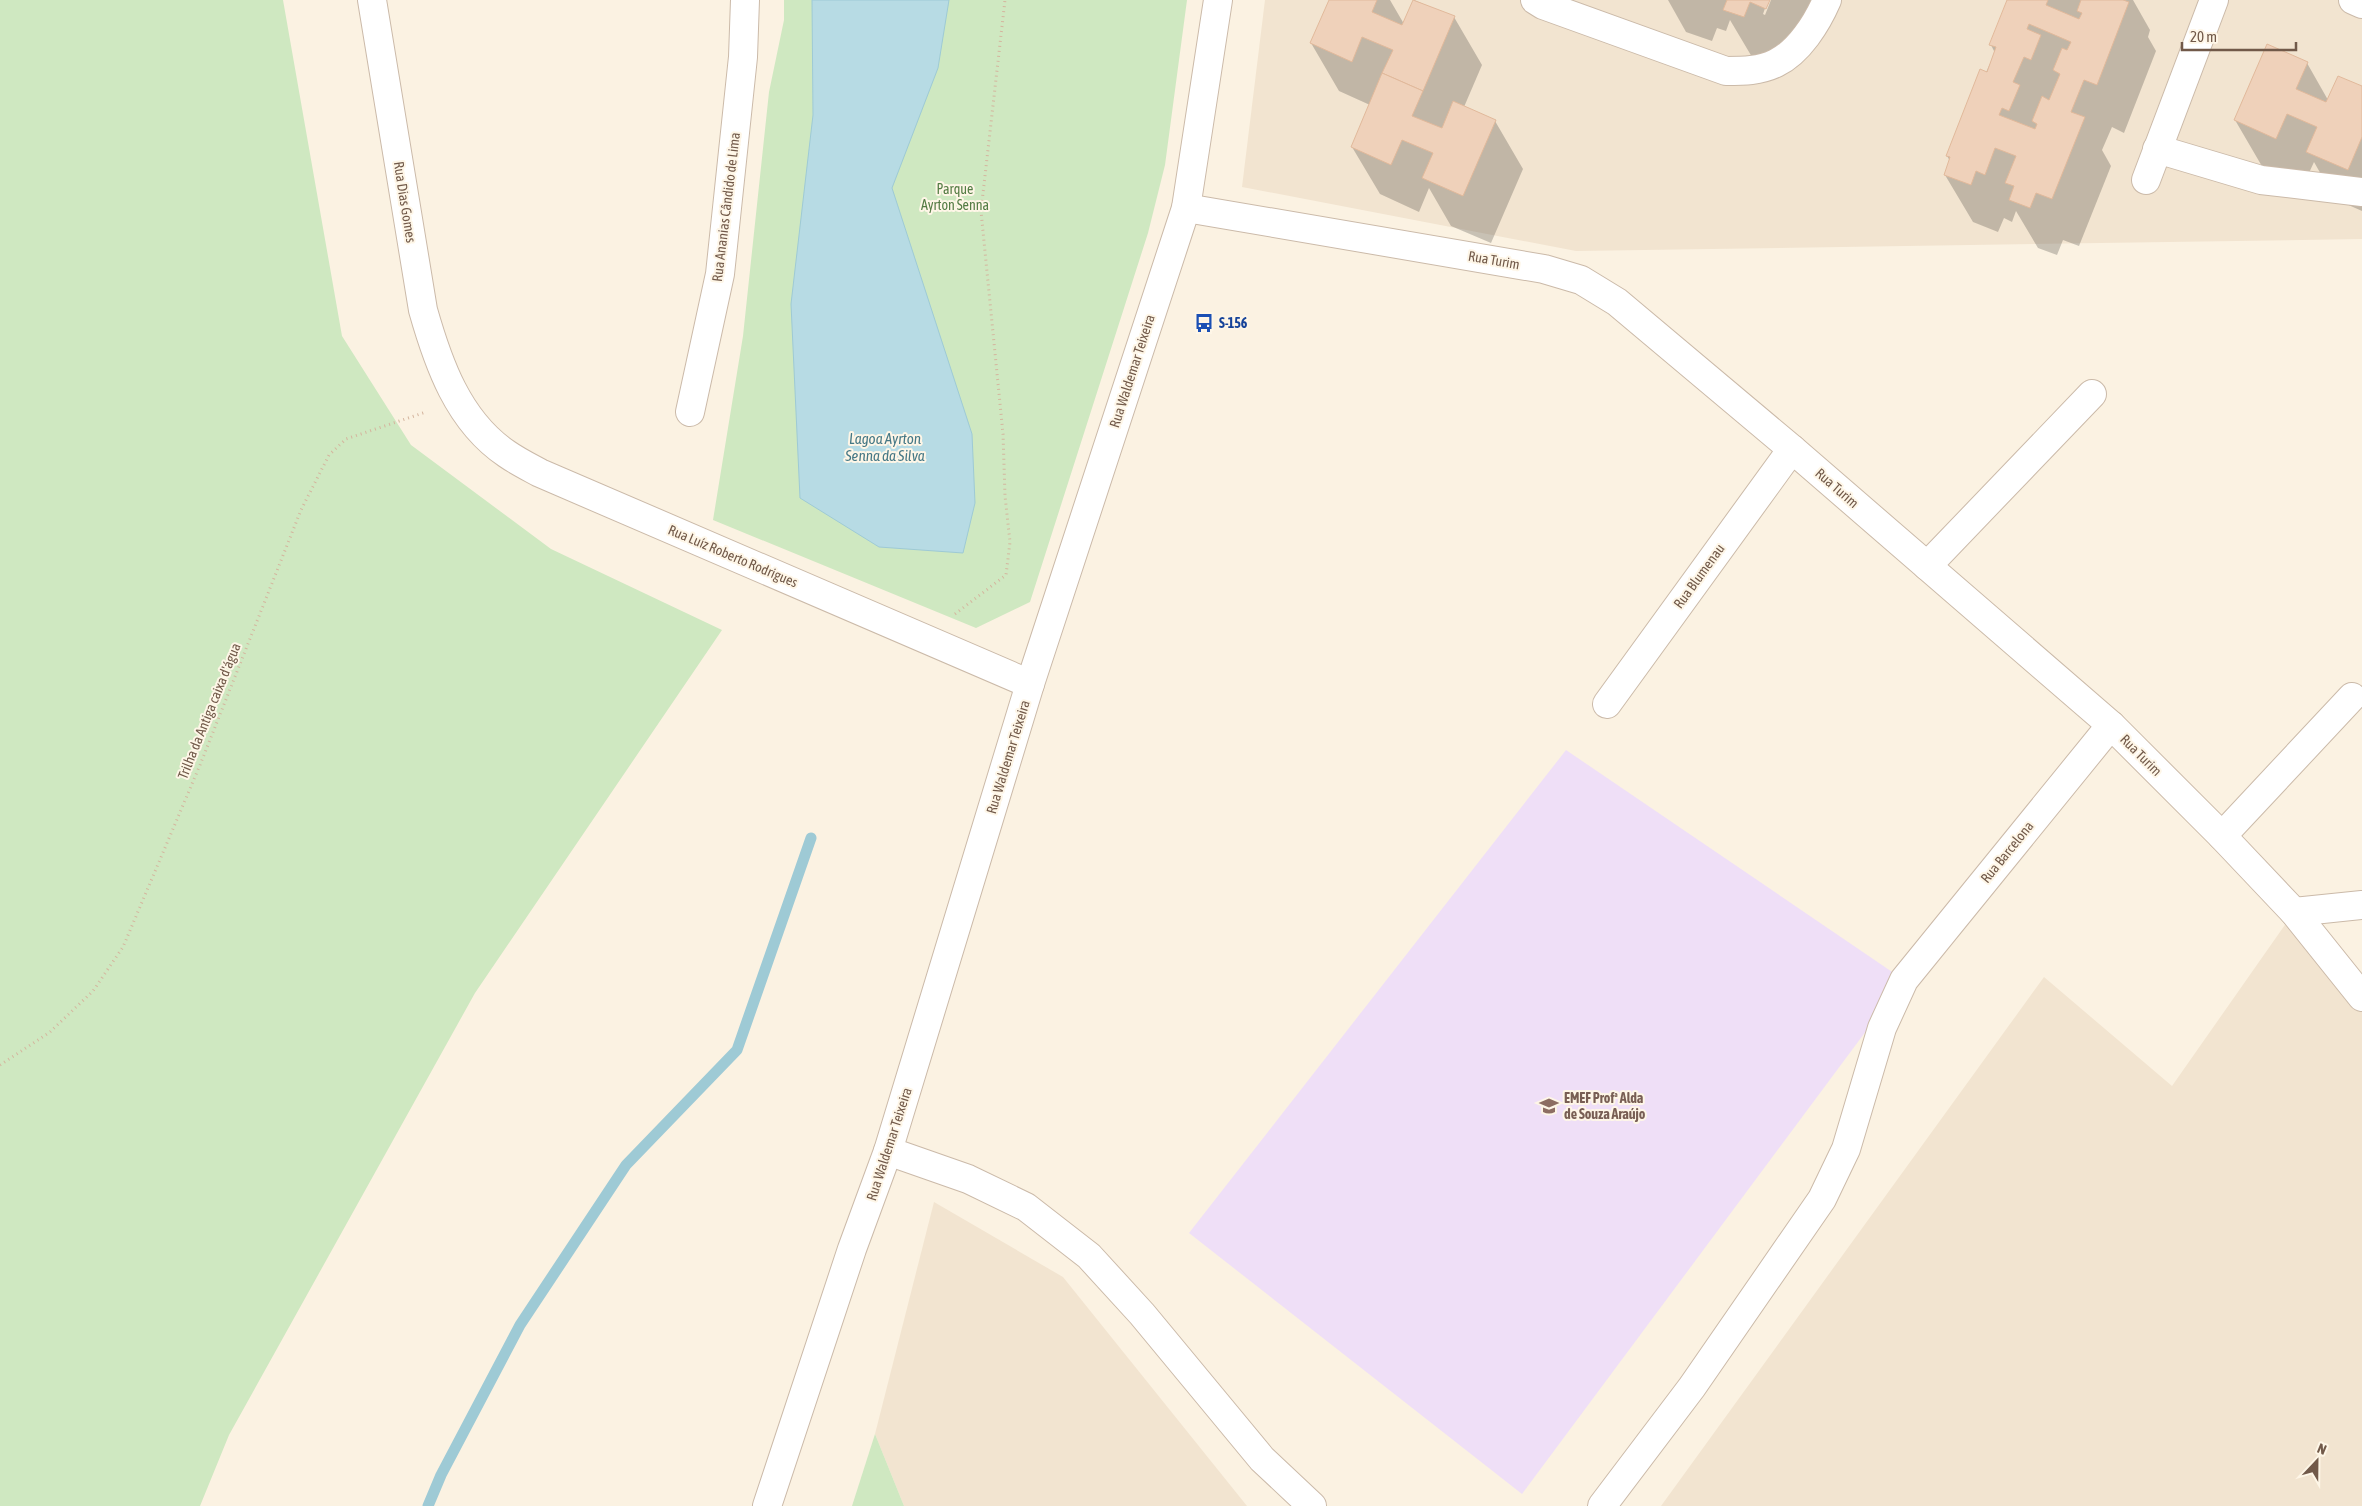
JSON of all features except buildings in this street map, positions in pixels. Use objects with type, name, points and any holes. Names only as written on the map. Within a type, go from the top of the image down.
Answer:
[{"type":"street","name":"Rua Dias Gomes","points":[[372,0],[423,310],[436,356],[457,399]]},
{"type":"street","name":"Rua Ananias Cândido de Lima","points":[[690,412],[720,274],[743,57],[745,0]]},
{"type":"street","name":"Rua Waldemar Teixeira","points":[[767,1506],[852,1249],[888,1151],[1030,684],[1186,208],[1218,0]]},
{"type":"street","points":[[1535,0],[1544,5],[1726,72],[1752,70],[1776,63],[1798,44],[1819,18],[1827,0]]},
{"type":"street","points":[[2146,180],[2214,0]]},
{"type":"street","points":[[2353,0],[2362,4]]},
{"type":"street","points":[[2157,149],[2262,180],[2362,192]]},
{"type":"street","name":"Rua Turim","points":[[1186,208],[1544,269],[1581,280],[1617,302],[1792,449],[2111,725],[2222,836],[2294,912],[2362,997]]},
{"type":"street","points":[[1927,566],[2092,394]]},
{"type":"street","name":"Rua Luíz Roberto Rodrigues","points":[[457,399],[479,428],[505,453],[540,473],[1030,684]]},
{"type":"street","name":"Rua Blumenau","points":[[1607,704],[1792,449]]},
{"type":"street","points":[[2222,836],[2352,697]]},
{"type":"street","name":"Rua Barcelona","points":[[1602,1506],[1692,1387],[1822,1199],[1846,1149],[1882,1028],[1904,980],[2111,725]]},
{"type":"street","points":[[2294,912],[2362,905]]},
{"type":"street","points":[[888,1151],[968,1179],[1026,1207],[1089,1256],[1142,1314],[1262,1459],[1312,1506]]},
{"type":"path","points":[[950,617],[1006,575],[1010,542],[1005,496],[1003,434],[982,211],[1005,0]]},
{"type":"path","name":"Trilha da Antiga caixa d'água","points":[[0,1065],[50,1032],[86,998],[123,947],[200,765],[301,510],[329,455],[346,439],[412,419],[457,399]]},
{"type":"shaded area","points":[[1265,0],[2362,0],[2362,239],[1576,251],[1242,187]]},
{"type":"shaded area","name":"EMEF Profª Alda de Souza Araújo","points":[[1566,750],[1904,980],[1522,1494],[1189,1233]]},
{"type":"shaded area","points":[[2294,912],[2362,996],[2362,1506],[1661,1506],[2044,977],[2172,1086]]},
{"type":"shaded area","points":[[934,1202],[1063,1277],[1247,1506],[904,1506],[875,1434]]},
{"type":"green space","points":[[0,0],[283,0],[342,336],[411,445],[551,549],[722,630],[475,993],[229,1435],[200,1506],[0,1506]]},
{"type":"green space","name":"Parque Ayrton Senna","points":[[784,0],[1187,0],[1165,165],[1148,233],[1030,602],[976,628],[713,520],[743,336],[769,92],[784,20]]},
{"type":"green space","points":[[875,1434],[904,1506],[852,1506]]},
{"type":"water","name":"Lagoa Ayrton Senna da Silva","points":[[812,0],[949,0],[938,68],[892,188],[972,434],[975,503],[963,553],[879,547],[800,498],[791,304],[813,115]]},
{"type":"waterway","points":[[428,1506],[441,1475],[520,1325],[626,1165],[737,1050],[811,838]]},
{"type":"place","name":"S-156","points":[[1204,323]]},
{"type":"place","name":"EMEF Profª Alda de Souza Araújo","points":[[1549,1106]]}]
